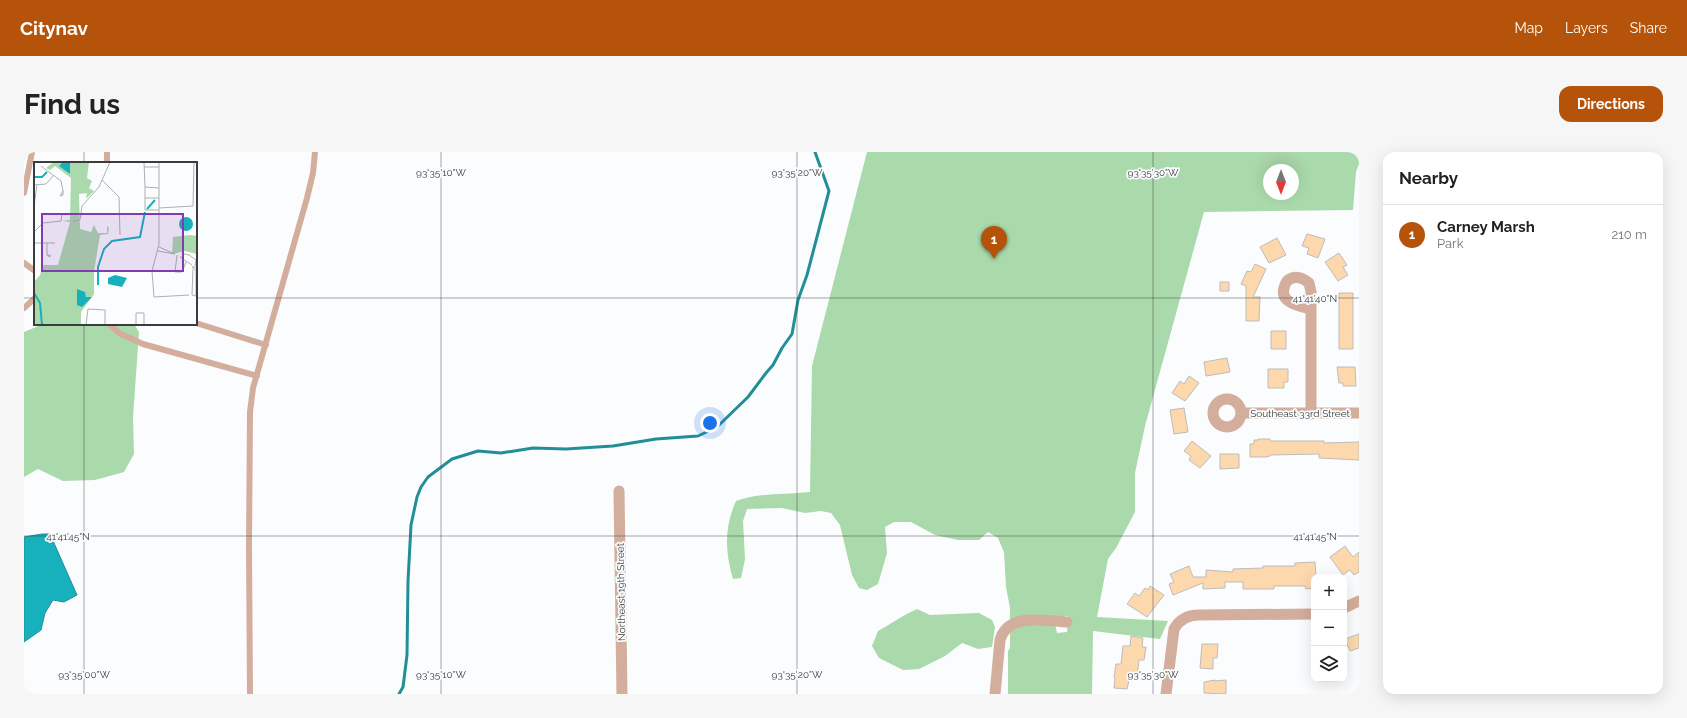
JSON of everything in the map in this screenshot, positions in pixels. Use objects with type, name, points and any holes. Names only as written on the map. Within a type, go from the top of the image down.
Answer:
[{"type":"street","points":[[1311,308],[1311,414]]},
{"type":"street","name":"Southeast 33rd Street","points":[[1241,414],[1359,413]]},
{"type":"street","name":"Northeast 19th Street","points":[[619,491],[622,694]]},
{"type":"street","points":[[1347,607],[1359,601]]},
{"type":"street","points":[[1166,694],[1174,630],[1179,622],[1185,618],[1199,615],[1311,614]]},
{"type":"street","points":[[995,694],[1000,640],[1006,628],[1012,623],[1021,621],[1067,622]]},
{"type":"lane","points":[[24,193],[32,152]]},
{"type":"lane","points":[[250,694],[250,412],[253,388],[307,198],[313,173],[315,152]]},
{"type":"lane","points":[[24,263],[34,270]]},
{"type":"lane","points":[[24,308],[34,299]]},
{"type":"lane","points":[[197,323],[266,345]]},
{"type":"lane","points":[[110,325],[119,333],[143,344],[257,376]]},
{"type":"green space","points":[[867,152],[1359,152],[1359,164],[1356,172],[1353,210],[1204,212],[1145,426],[1135,473],[1135,512],[1116,548],[1108,559],[1097,617],[1168,621],[1160,639],[1093,631],[1092,694],[1008,694],[1010,608],[1006,587],[1004,552],[998,538],[988,532],[979,540],[958,540],[935,535],[911,522],[894,522],[885,527],[887,553],[878,584],[867,590],[859,588],[852,575],[840,525],[831,513],[821,511],[805,513],[782,508],[747,509],[743,521],[745,559],[741,578],[733,579],[728,559],[727,540],[729,521],[736,501],[754,496],[810,492],[812,366]],"holes":[[[1053,616],[1068,616],[1067,632],[1057,633]]]},
{"type":"green space","points":[[41,325],[135,325],[139,332],[133,417],[134,454],[124,472],[95,480],[63,481],[38,469],[24,477],[24,332]]},
{"type":"green space","points":[[917,609],[930,615],[979,613],[992,620],[995,627],[992,647],[978,649],[962,643],[945,656],[919,669],[903,670],[879,658],[872,646],[878,631]]},
{"type":"water","points":[[50,534],[77,595],[64,602],[53,600],[45,613],[41,630],[24,642],[24,537]]},
{"type":"building","points":[[1307,234],[1325,239],[1318,258],[1307,254],[1309,248],[1302,246]]},
{"type":"building","points":[[1277,238],[1286,255],[1269,263],[1260,247]]},
{"type":"building","points":[[1339,253],[1347,265],[1343,267],[1348,275],[1338,281],[1325,262]]},
{"type":"building","points":[[1255,264],[1266,269],[1253,297],[1260,297],[1259,321],[1246,321],[1246,286],[1241,284],[1247,271],[1251,272]]},
{"type":"building","points":[[1220,282],[1229,282],[1229,291],[1220,291]]},
{"type":"building","points":[[1339,293],[1353,293],[1353,349],[1339,349]]},
{"type":"building","points":[[1271,331],[1286,331],[1286,349],[1271,349]]},
{"type":"building","points":[[1227,358],[1230,372],[1206,376],[1204,362]]},
{"type":"building","points":[[1337,367],[1355,367],[1356,386],[1343,386],[1343,383],[1339,383]]},
{"type":"building","points":[[1268,369],[1288,369],[1288,382],[1284,382],[1284,388],[1268,388]]},
{"type":"building","points":[[1189,376],[1199,383],[1185,401],[1172,393],[1180,381],[1184,384]]},
{"type":"building","points":[[1184,408],[1188,432],[1174,434],[1170,410]]},
{"type":"building","points":[[1270,439],[1270,441],[1324,441],[1324,443],[1359,442],[1359,460],[1319,458],[1319,454],[1250,457],[1250,444],[1254,444],[1254,440]]},
{"type":"building","points":[[1192,441],[1211,456],[1200,468],[1189,460],[1191,456],[1184,451]]},
{"type":"building","points":[[1220,454],[1239,454],[1239,468],[1220,469]]},
{"type":"building","points":[[1345,546],[1353,557],[1359,552],[1359,572],[1354,575],[1350,570],[1342,574],[1330,557]]},
{"type":"building","points":[[1315,562],[1316,574],[1311,574],[1311,588],[1306,589],[1305,586],[1274,586],[1274,589],[1243,589],[1243,582],[1225,582],[1225,588],[1203,589],[1203,583],[1173,595],[1169,584],[1174,582],[1170,574],[1189,566],[1193,577],[1206,577],[1206,570],[1233,572],[1233,569],[1263,568],[1263,566],[1295,566],[1295,563]]},
{"type":"building","points":[[1150,586],[1164,595],[1147,617],[1127,604],[1135,593],[1139,596],[1145,588],[1148,590]]},
{"type":"building","points":[[1359,634],[1359,648],[1350,651],[1347,644],[1347,638]]},
{"type":"building","points":[[1131,636],[1143,638],[1142,647],[1146,647],[1144,660],[1139,660],[1137,677],[1130,676],[1127,689],[1114,688],[1116,664],[1121,664],[1123,646],[1130,646]]},
{"type":"building","points":[[1202,644],[1218,644],[1217,658],[1213,658],[1213,669],[1200,668]]},
{"type":"building","points":[[1226,680],[1226,694],[1204,693],[1204,682]]},
{"type":"waterway","points":[[399,694],[403,687],[407,655],[408,581],[411,525],[417,497],[421,487],[428,477],[452,459],[478,451],[501,453],[533,448],[566,449],[613,446],[656,439],[698,436],[717,427],[748,397],[773,365],[782,348],[792,334],[798,300],[807,275],[829,191],[815,152]]},
{"type":"place","name":"Carney Marsh","points":[[994,259]]}]
